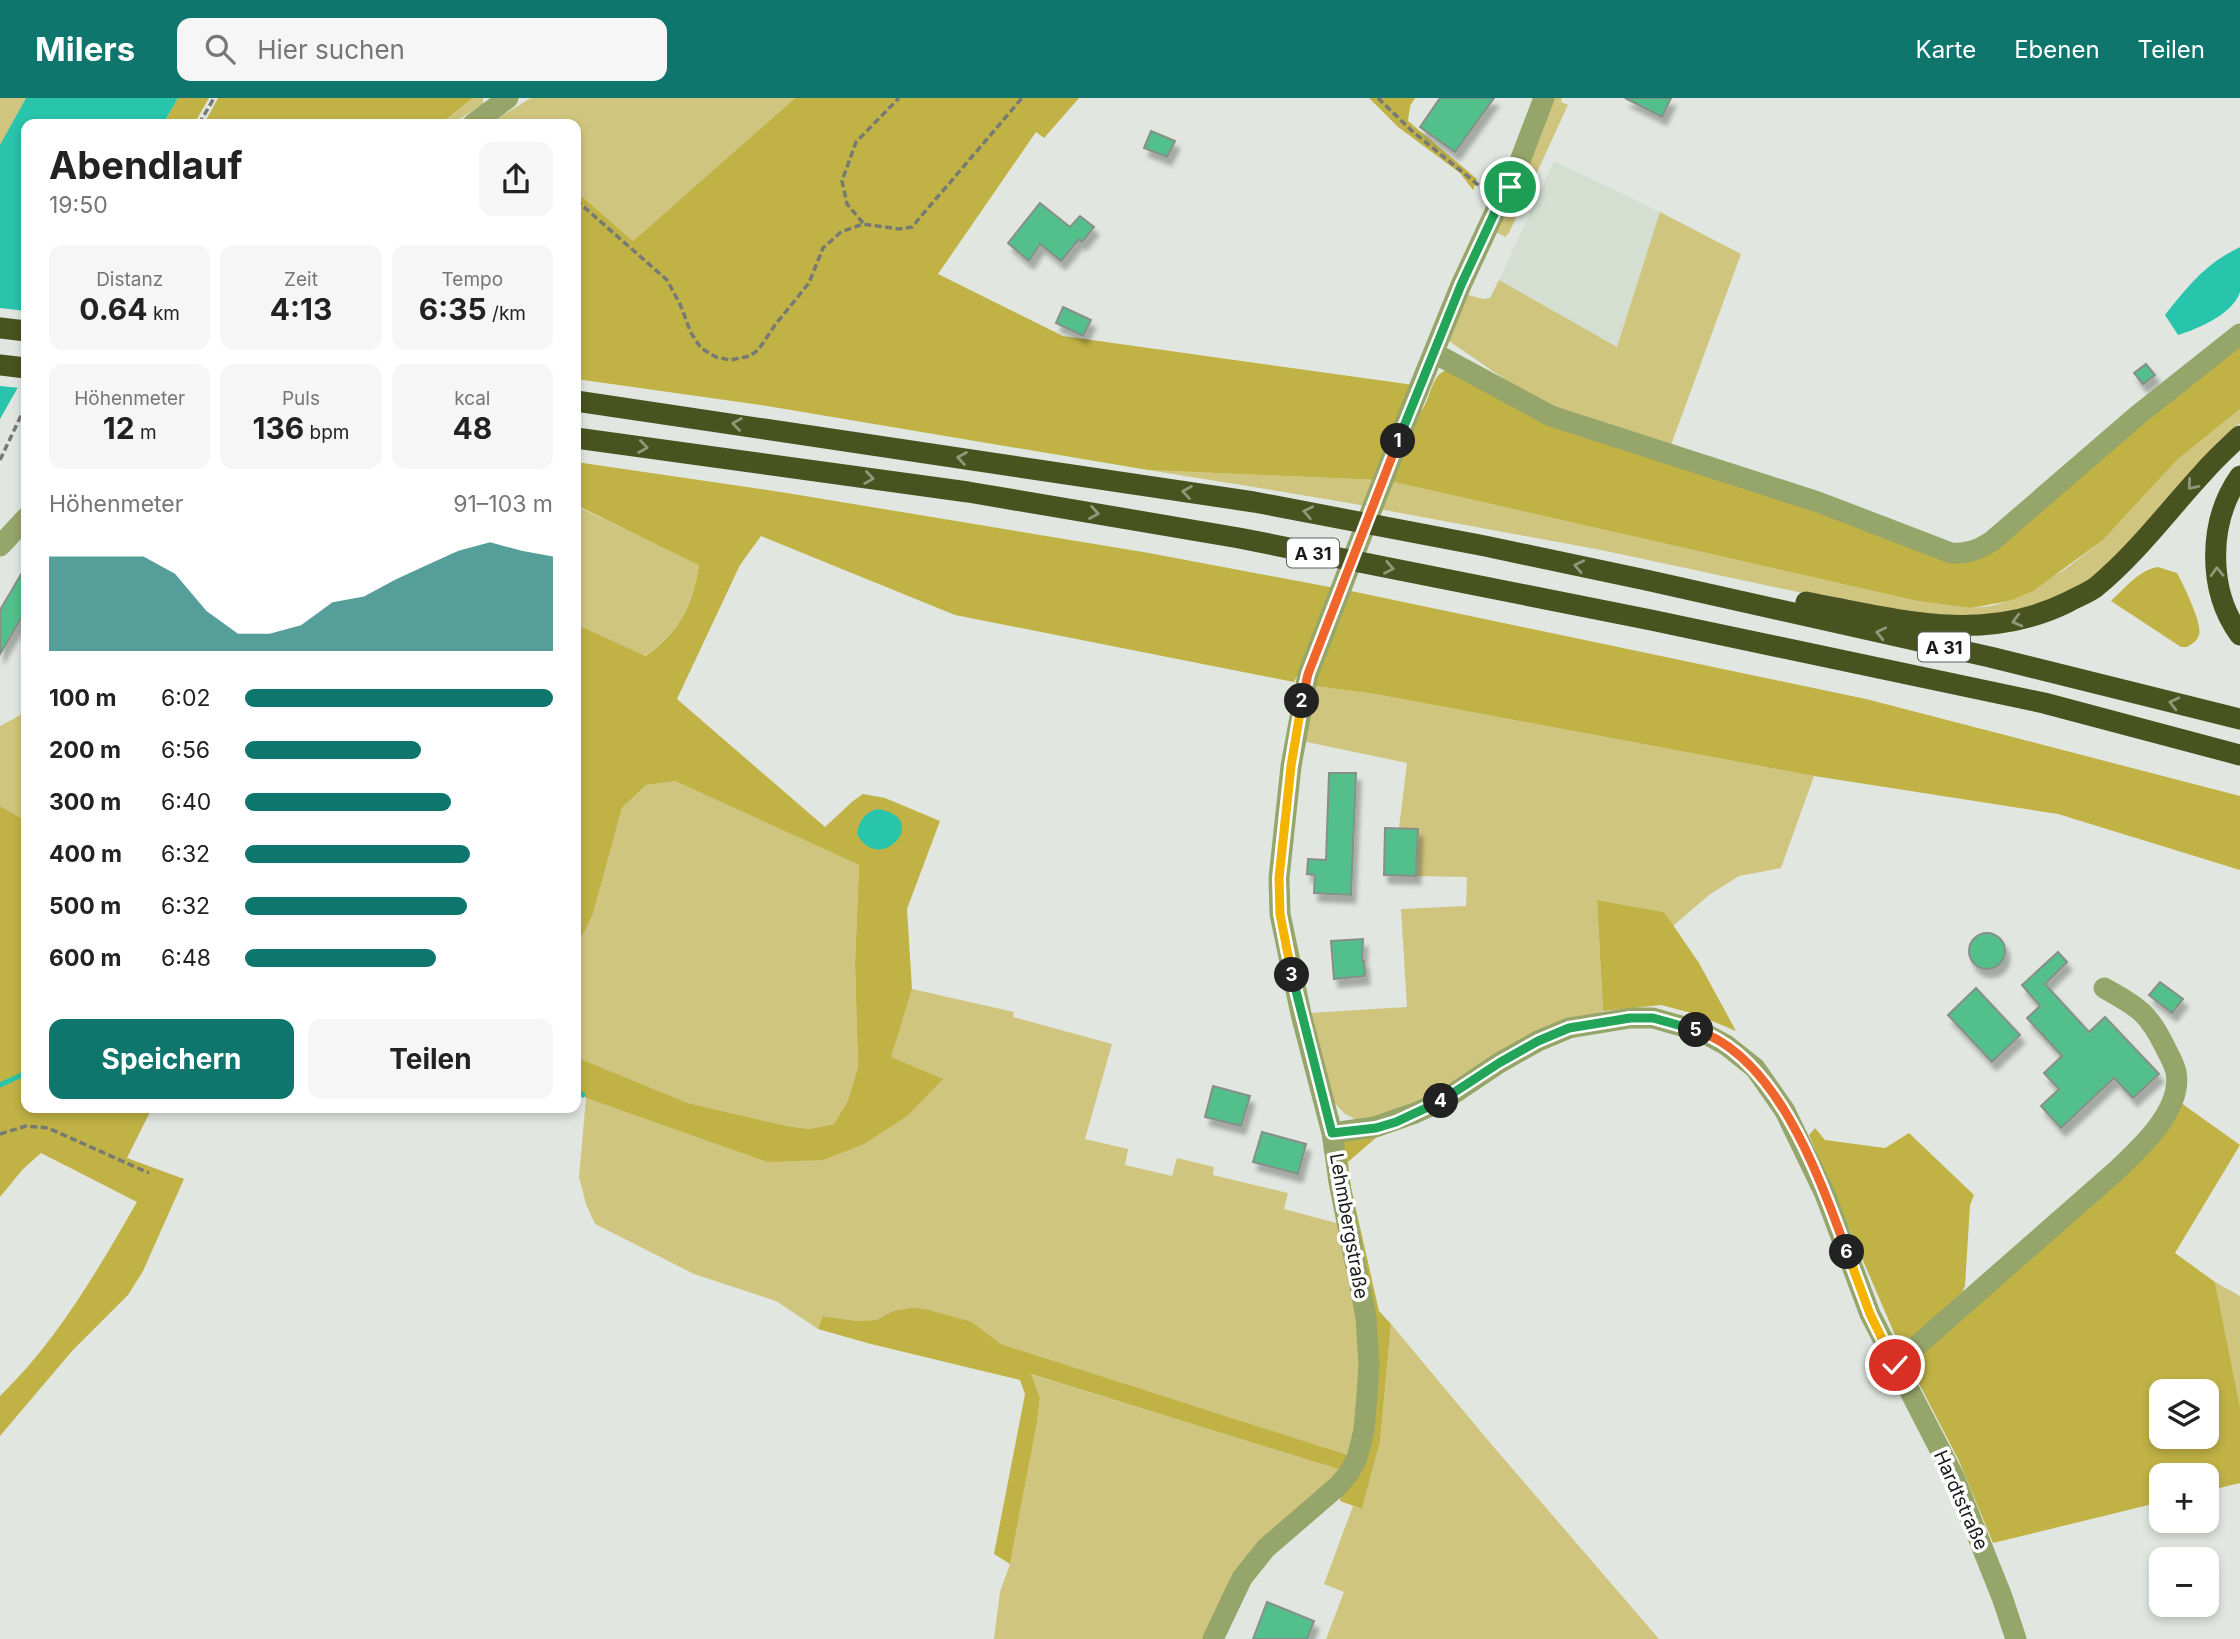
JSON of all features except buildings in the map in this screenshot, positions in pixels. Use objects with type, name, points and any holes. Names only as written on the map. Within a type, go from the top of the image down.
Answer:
[{"type":"highway","points":[[0,328],[21,330]]},
{"type":"highway","points":[[0,365],[21,367]]},
{"type":"highway","name":"A 31","points":[[581,402],[1254,502],[1485,546],[1990,657],[2240,719]]},
{"type":"highway","points":[[1646,580],[1757,592],[1919,623],[1960,626],[2003,624],[2046,613],[2094,589],[2136,550],[2204,472],[2240,436]]},
{"type":"highway","name":"A 31","points":[[581,439],[968,492],[1239,538],[1651,620],[2030,700],[2240,755]]},
{"type":"highway","points":[[2240,476],[2229,492],[2217,535],[2216,581],[2232,625],[2240,635]]},
{"type":"street","points":[[480,119],[508,98]]},
{"type":"street","name":"Lehmbergstraße","points":[[1213,1639],[1228,1602],[1242,1578],[1266,1548],[1338,1486],[1349,1473],[1357,1458],[1364,1430],[1369,1341],[1332,1133],[1301,1014],[1280,914],[1279,878],[1291,766],[1308,674],[1410,408],[1461,285],[1495,212],[1510,187],[1544,98]]},
{"type":"street","points":[[1434,353],[1551,416],[1818,502],[1951,553],[1965,554],[1992,541],[2138,415],[2240,334]]},
{"type":"street","points":[[0,546],[21,523]]},
{"type":"street","points":[[1895,1365],[2116,1171],[2151,1138],[2165,1116],[2175,1093],[2176,1073],[2155,1026],[2137,1007],[2104,988]]},
{"type":"street","name":"Hardtstraße","points":[[1332,1133],[1376,1128],[1415,1113],[1444,1100],[1538,1041],[1569,1028],[1630,1018],[1653,1018],[1702,1032],[1726,1045],[1755,1068],[1785,1111],[1825,1194],[1870,1314],[1954,1477],[2016,1639]]},
{"type":"path","points":[[202,119],[214,98]]},
{"type":"path","points":[[863,224],[847,204],[842,181],[856,142],[899,98]]},
{"type":"path","points":[[581,204],[667,280],[701,348],[716,357],[730,360],[750,356],[760,349],[775,325],[809,283],[823,248],[841,232],[863,224],[899,229],[912,227],[1023,98]]},
{"type":"path","points":[[1378,98],[1412,131],[1489,193]]},
{"type":"path","points":[[0,460],[21,416]]},
{"type":"path","points":[[0,1134],[26,1126],[48,1128],[149,1173]]},
{"type":"shaded area","points":[[0,98],[26,98],[0,146]]},
{"type":"shaded area","points":[[26,98],[178,98],[166,119],[21,119],[21,382],[0,419],[0,145]]},
{"type":"shaded area","points":[[178,98],[209,98],[197,119],[166,119]]},
{"type":"shaded area","points":[[218,98],[473,98],[446,119],[207,119]]},
{"type":"shaded area","points":[[473,98],[483,98],[483,104],[460,119],[446,119]]},
{"type":"shaded area","points":[[531,98],[795,98],[633,241],[581,195],[581,119],[497,119]]},
{"type":"shaded area","points":[[795,98],[1079,98],[1044,138],[1036,132],[938,274],[1063,336],[1414,385],[1377,480],[1148,470],[767,406],[581,380],[581,195],[633,241]]},
{"type":"shaded area","points":[[1369,98],[1415,98],[1410,106],[1408,121],[1477,179],[1473,190],[1460,173],[1398,127]]},
{"type":"shaded area","points":[[1551,98],[1562,98],[1561,102],[1568,105],[1505,237],[1496,232]]},
{"type":"shaded area","points":[[1554,161],[1660,212],[1617,348],[1499,280]]},
{"type":"shaded area","points":[[1660,212],[1741,254],[1671,445],[1552,412],[1449,341],[1468,295],[1490,298],[1499,280],[1617,347]]},
{"type":"shaded area","points":[[2240,247],[2240,292],[2236,300],[2214,320],[2178,335],[2165,315],[2207,268]]},
{"type":"shaded area","points":[[2240,341],[2240,409],[2177,460],[2103,540],[2033,591],[2009,601],[1971,608],[1917,601],[1390,481],[1418,409],[1422,410],[1437,377],[1446,370],[1676,462],[1950,560]]},
{"type":"shaded area","points":[[2240,409],[2240,423],[2220,440],[2118,554],[2090,579],[2068,594],[2003,617],[1905,615],[1601,550],[1379,509],[1390,481],[1917,601],[1971,608],[1991,606],[2009,601],[2064,570],[2103,540],[2177,460]]},
{"type":"shaded area","points":[[581,463],[787,493],[1149,553],[1351,591],[1866,699],[2240,796],[2240,870],[2058,814],[1814,776],[1375,694],[1314,686],[1298,674],[1294,682],[955,615],[761,536],[740,565],[677,699],[825,827],[863,794],[885,798],[940,821],[907,909],[912,989],[891,1057],[943,1079],[907,1116],[864,1144],[823,1160],[767,1162],[586,1098],[584,1095],[581,1096],[581,1059],[688,1103],[809,1129],[834,1124],[848,1100],[858,1067],[855,964],[859,865],[675,781],[646,785],[622,808],[593,914],[581,936],[581,626],[645,656],[667,638],[682,617],[693,593],[699,565],[581,507]]},
{"type":"shaded area","points":[[1148,470],[1377,480],[1366,506]]},
{"type":"shaded area","points":[[581,508],[699,564],[693,592],[682,617],[667,638],[644,656],[581,626]]},
{"type":"shaded area","points":[[2158,567],[2177,573],[2195,613],[2199,635],[2196,641],[2187,647],[2181,647],[2111,601],[2139,575]]},
{"type":"shaded area","points":[[1314,686],[1375,694],[1814,776],[1781,868],[1739,876],[1709,895],[1673,926],[1664,912],[1597,900],[1603,1011],[1537,1036],[1425,1103],[1381,1121],[1357,1120],[1345,1114],[1332,1100],[1309,1013],[1407,1007],[1401,909],[1466,906],[1467,877],[1416,876],[1418,829],[1399,828],[1407,763],[1302,741]]},
{"type":"shaded area","points":[[21,715],[21,818],[0,806],[0,726]]},
{"type":"shaded area","points":[[675,781],[859,865],[855,964],[858,1067],[848,1100],[834,1124],[809,1129],[787,1126],[688,1103],[581,1059],[581,936],[593,914],[622,808],[646,785]]},
{"type":"shaded area","points":[[0,806],[21,818],[21,1113],[150,1113],[127,1158],[184,1179],[143,1271],[128,1295],[72,1351],[0,1436],[0,1396],[21,1375],[58,1329],[137,1202],[41,1153],[23,1169],[0,1197]]},
{"type":"shaded area","points":[[877,809],[893,814],[901,822],[902,832],[897,841],[888,847],[877,849],[867,846],[857,834],[863,818]]},
{"type":"shaded area","points":[[1597,900],[1664,912],[1699,963],[1736,1031],[1695,1014],[1661,1005],[1603,1011]]},
{"type":"shaded area","points":[[912,989],[1014,1012],[1013,1017],[1112,1044],[1085,1139],[1128,1149],[1125,1165],[1172,1176],[1177,1158],[1214,1167],[1213,1175],[1288,1193],[1284,1209],[1340,1224],[1363,1330],[1361,1412],[1348,1455],[1001,1344],[972,1322],[893,1311],[876,1320],[857,1321],[824,1316],[818,1329],[776,1301],[694,1274],[595,1224],[579,1177],[586,1098],[767,1162],[942,1079],[890,1057]]},
{"type":"shaded area","points":[[2177,1100],[2240,1145],[2175,1253],[2215,1282],[2240,1407],[2240,1483],[2219,1488],[2219,1463],[2149,1463],[2149,1505],[1993,1543],[1959,1461],[1912,1370],[1915,1359]]},
{"type":"shaded area","points":[[1815,1128],[1825,1140],[1885,1148],[1909,1133],[1974,1195],[1970,1205],[1965,1286],[1955,1308],[1902,1345],[1898,1342],[1809,1135]]},
{"type":"shaded area","points":[[1386,1129],[1348,1162],[1351,1187],[1379,1311],[1391,1324],[1380,1442],[1362,1509],[1340,1501],[1342,1489],[1367,1443],[1341,1137]]},
{"type":"shaded area","points":[[2215,1282],[2240,1296],[2240,1407]]},
{"type":"shaded area","points":[[912,1308],[972,1322],[1001,1344],[1348,1455],[1344,1471],[1031,1374],[1040,1398],[1010,1564],[994,1554],[1025,1394],[1020,1380],[818,1329],[823,1316],[857,1321],[876,1320],[893,1311]]},
{"type":"shaded area","points":[[1391,1324],[1659,1639],[1326,1639],[1344,1592],[1324,1584],[1353,1506],[1362,1509],[1380,1442]]},
{"type":"shaded area","points":[[1030,1374],[1344,1471],[1285,1519],[1205,1639],[994,1639],[1000,1592],[1010,1564],[1037,1423],[1040,1398]]},
{"type":"pier","points":[[0,308],[21,310],[21,388],[0,386]]},
{"type":"waterway","points":[[0,1085],[21,1075]]},
{"type":"route","points":[[1510,187],[1495,212],[1461,285],[1410,408],[1303,693],[1291,766],[1279,878],[1280,914],[1301,1014],[1332,1133],[1376,1128],[1396,1122],[1444,1100],[1499,1063],[1538,1041],[1569,1028],[1630,1018],[1653,1018],[1702,1032],[1726,1045],[1755,1068],[1785,1111],[1825,1194],[1870,1314],[1895,1365]]}]
